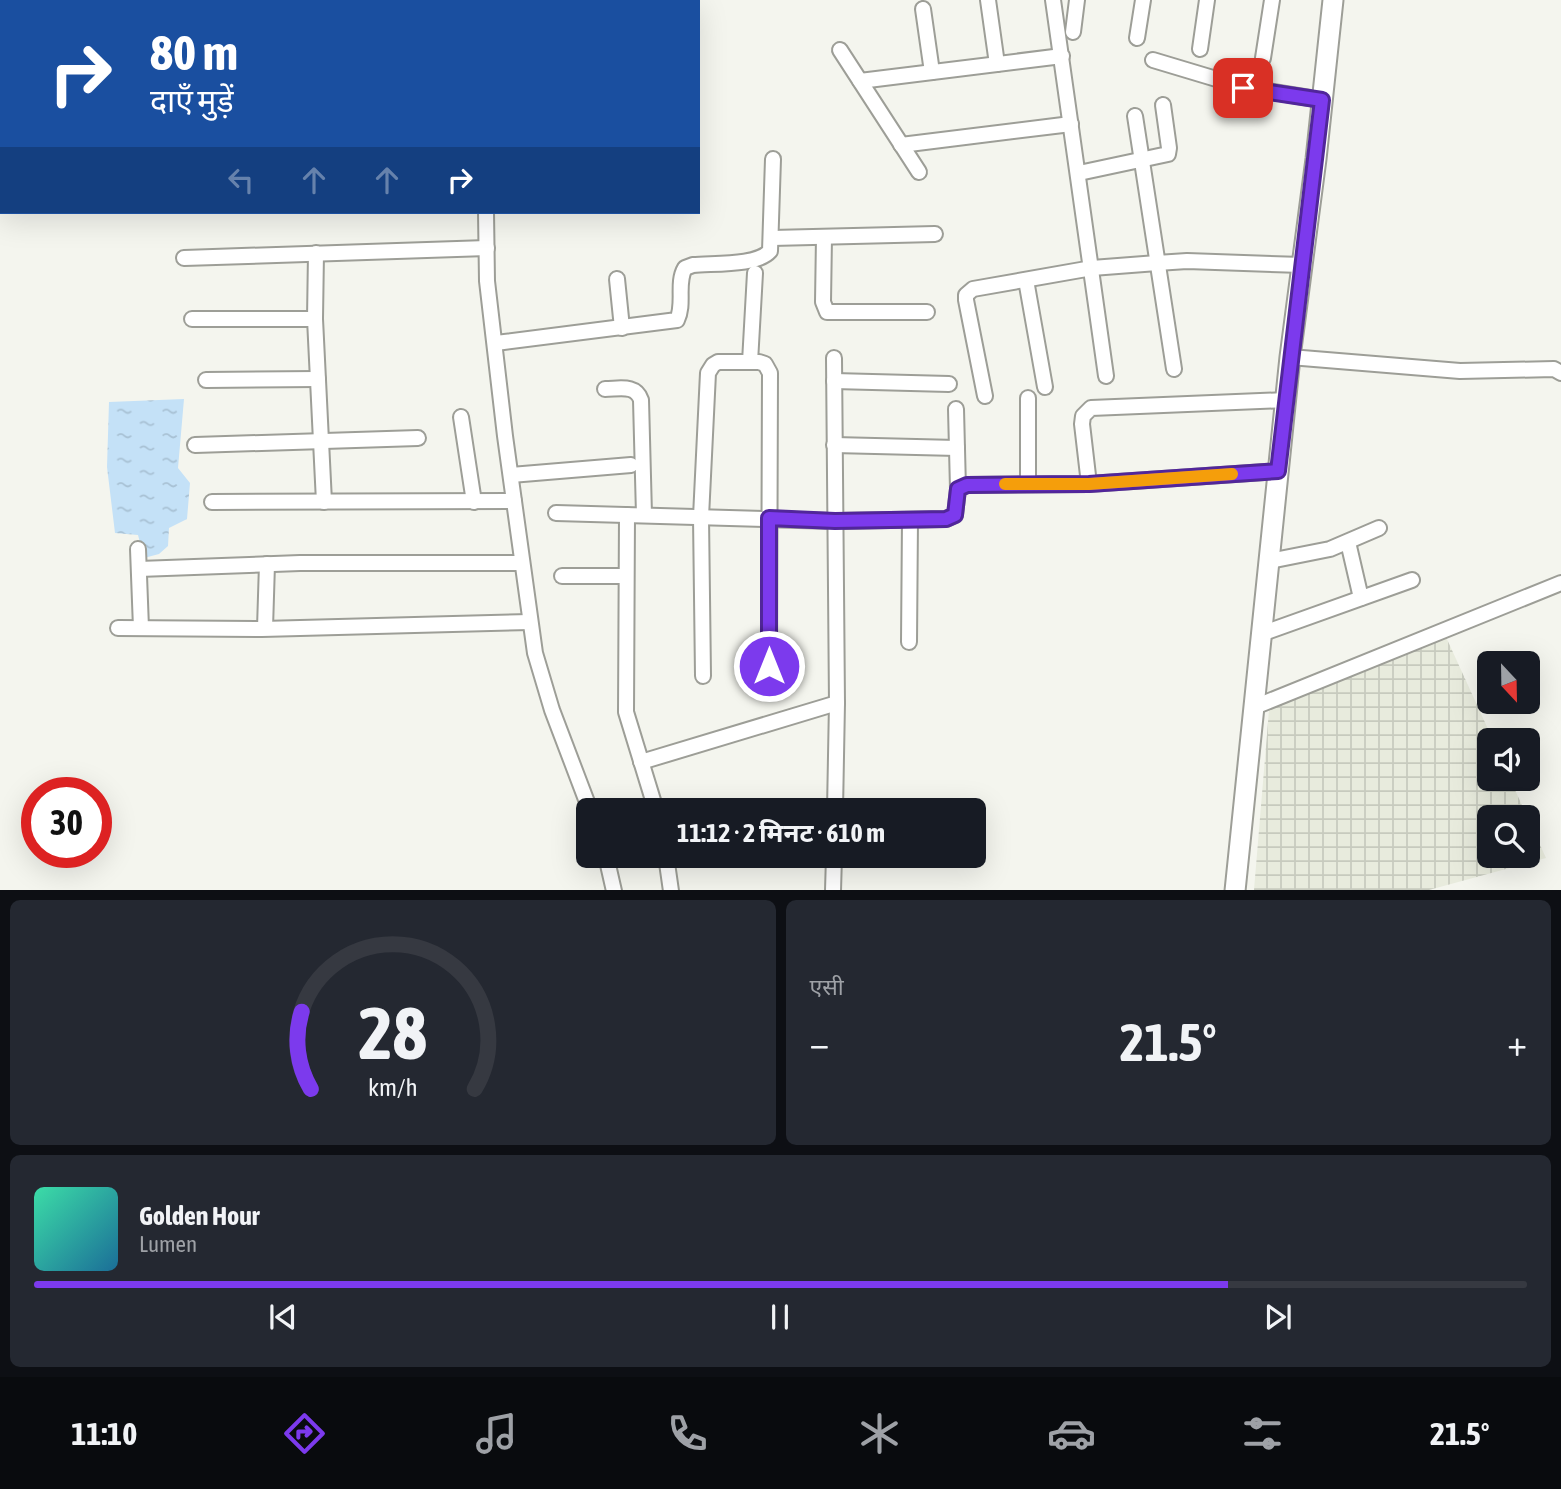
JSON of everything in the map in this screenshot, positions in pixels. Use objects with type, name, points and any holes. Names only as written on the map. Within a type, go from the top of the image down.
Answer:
[{"type":"street","points":[[988,0],[997,64]]},
{"type":"street","points":[[1053,0],[1107,376]]},
{"type":"street","points":[[1073,32],[1077,0]]},
{"type":"street","points":[[1137,38],[1143,0]]},
{"type":"street","points":[[1200,49],[1207,0]]},
{"type":"street","points":[[1263,58],[1272,0]]},
{"type":"street","points":[[1235,890],[1290,357],[1333,0]]},
{"type":"street","points":[[923,9],[932,72]]},
{"type":"street","points":[[840,50],[919,172]]},
{"type":"street","points":[[860,81],[1062,56]]},
{"type":"street","points":[[1153,60],[1243,88],[1322,100]]},
{"type":"street","points":[[1079,173],[1164,156],[1169,151],[1163,105]]},
{"type":"street","points":[[1135,116],[1174,369]]},
{"type":"street","points":[[901,145],[1071,124]]},
{"type":"street","points":[[496,343],[677,320],[680,312],[681,275],[685,268],[761,258],[770,251],[773,159]]},
{"type":"street","points":[[486,214],[487,281],[530,622],[543,683],[586,798]]},
{"type":"street","points":[[772,239],[935,234]]},
{"type":"street","points":[[824,237],[823,302],[827,312],[927,312]]},
{"type":"street","points":[[184,258],[486,248]]},
{"type":"street","points":[[316,253],[315,319],[324,502]]},
{"type":"street","points":[[985,396],[967,295],[969,291],[1092,268],[1187,261],[1303,265]]},
{"type":"street","points":[[750,362],[755,273]]},
{"type":"street","points":[[617,279],[622,328]]},
{"type":"street","points":[[1026,280],[1045,387]]},
{"type":"street","points":[[192,319],[315,319]]},
{"type":"street","points":[[1290,357],[1460,371],[1555,369],[1561,373]]},
{"type":"street","points":[[834,358],[835,798]]},
{"type":"street","points":[[704,676],[701,517],[708,373],[718,362],[765,364],[770,373],[769,666]]},
{"type":"street","points":[[206,380],[318,379]]},
{"type":"street","points":[[834,381],[949,384]]},
{"type":"street","points":[[605,389],[633,389],[641,400],[644,515]]},
{"type":"street","points":[[1028,398],[1028,484]]},
{"type":"street","points":[[1089,484],[1083,416],[1091,408],[1286,400]]},
{"type":"street","points":[[556,513],[835,521],[951,518],[957,510],[958,489],[956,410]]},
{"type":"street","points":[[461,417],[474,502]]},
{"type":"street","points":[[195,445],[418,438]]},
{"type":"street","points":[[834,445],[957,448]]},
{"type":"street","points":[[511,475],[631,466]]},
{"type":"street","points":[[958,489],[967,485],[1089,484],[1278,471]]},
{"type":"street","points":[[212,502],[514,501]]},
{"type":"street","points":[[627,515],[625,695],[631,731],[652,798]]},
{"type":"street","points":[[909,642],[910,520]]},
{"type":"street","points":[[1270,561],[1330,549],[1379,528]]},
{"type":"street","points":[[1348,542],[1361,598]]},
{"type":"street","points":[[138,549],[141,628]]},
{"type":"street","points":[[139,569],[267,564],[522,563]]},
{"type":"street","points":[[265,628],[267,564]]},
{"type":"street","points":[[562,576],[626,576]]},
{"type":"street","points":[[1261,634],[1412,580]]},
{"type":"street","points":[[1252,708],[1561,583]]},
{"type":"street","points":[[118,628],[265,628],[530,622]]},
{"type":"street","points":[[641,762],[837,703]]},
{"type":"street","points":[[609,868],[614,890]]},
{"type":"street","points":[[668,868],[671,890]]},
{"type":"street","points":[[833,890],[834,868]]},
{"type":"shaded area","points":[[1446,637],[1477,705],[1477,714],[1481,714],[1488,728],[1477,728],[1477,791],[1515,791],[1522,805],[1477,805],[1477,868],[1509,868],[1429,890],[1254,890],[1269,710]]},
{"type":"shaded area","points":[[1540,845],[1546,858],[1540,860]]},
{"type":"water","points":[[184,399],[178,468],[190,483],[187,519],[169,528],[168,546],[159,554],[144,558],[138,535],[115,533],[107,467],[109,402]]},
{"type":"slow traffic","points":[[1005,484],[1089,484],[1232,474]]},
{"type":"route","points":[[769,666],[769,518],[835,521],[946,519],[955,515],[958,489],[967,485],[1089,484],[1278,471],[1322,100],[1243,88]]}]
